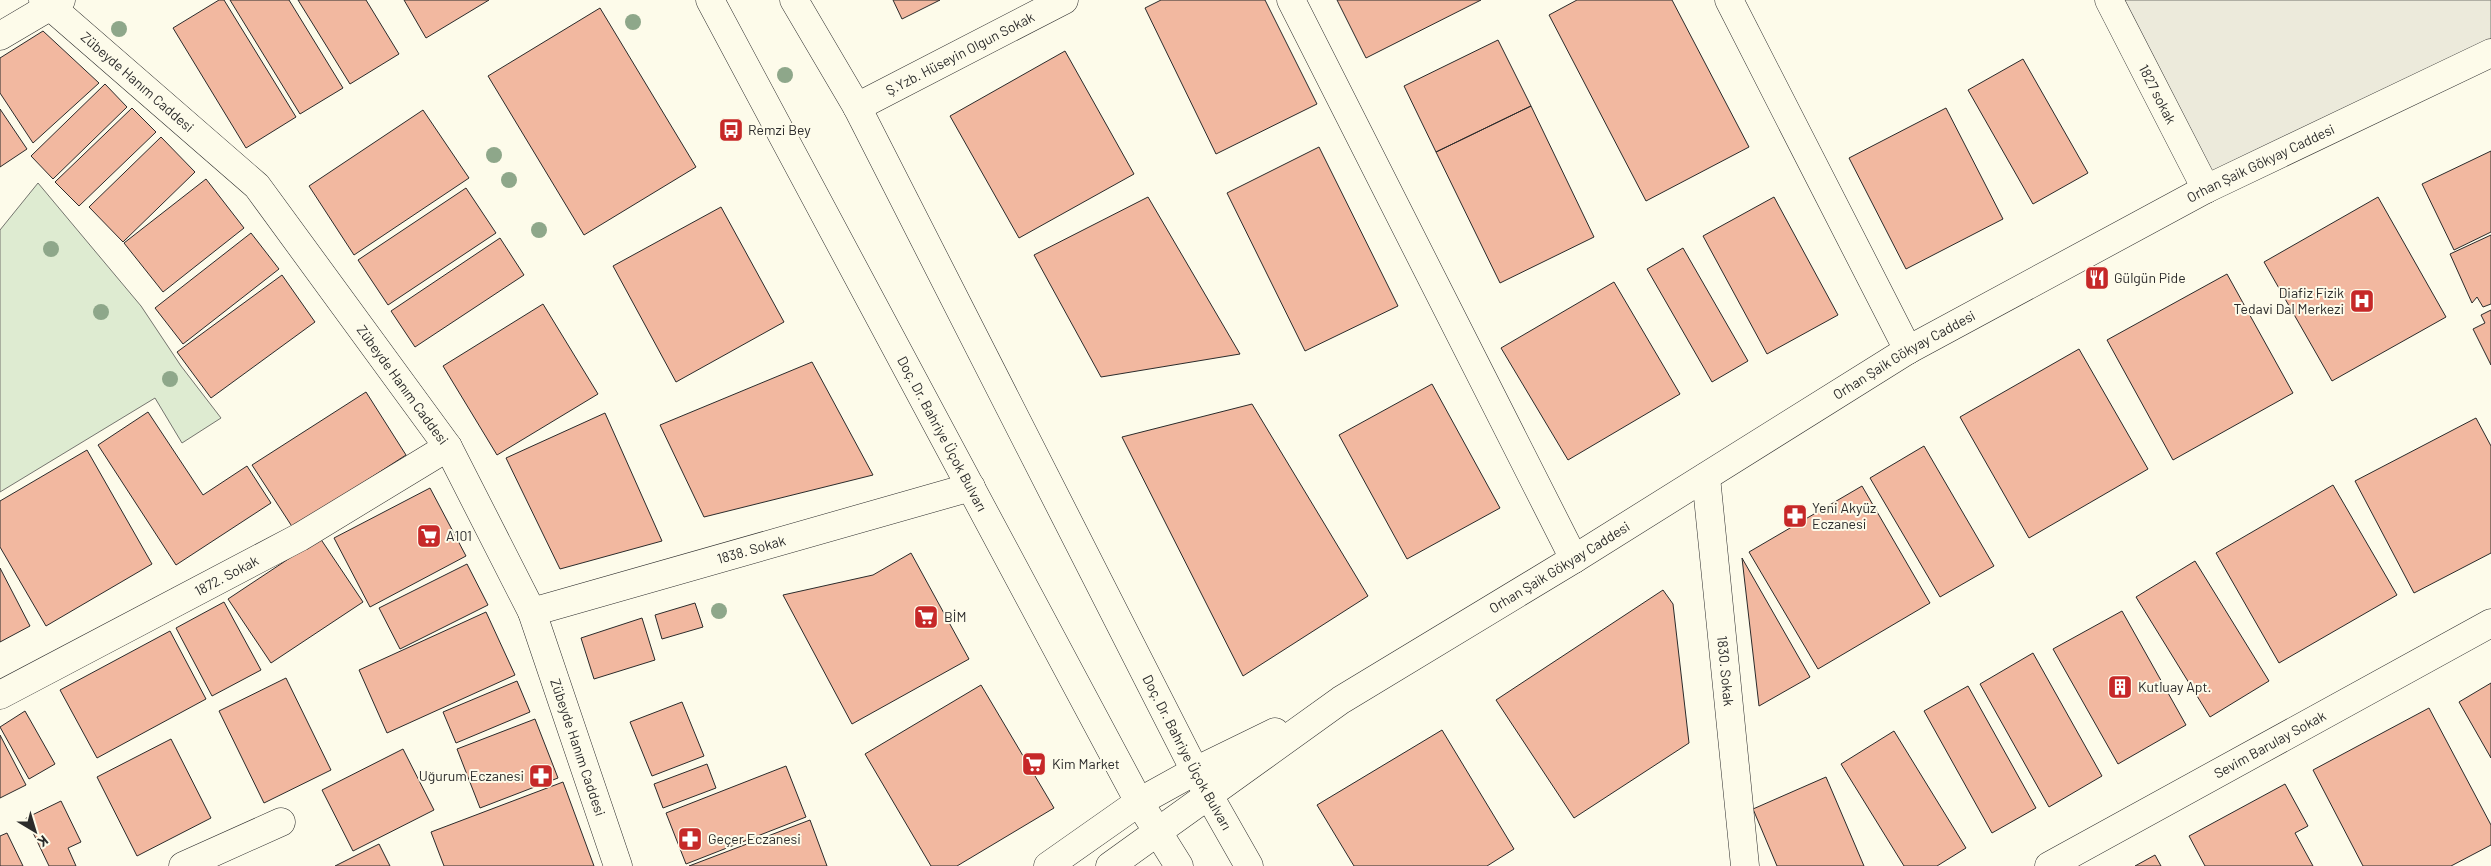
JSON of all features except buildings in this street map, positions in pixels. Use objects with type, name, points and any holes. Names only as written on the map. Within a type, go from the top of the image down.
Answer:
[{"type":"street","name":"Doç. Dr. Bahriye Üçok Bulvarı","points":[[710,0],[1139,802],[1179,866]]},
{"type":"street","name":"Doç. Dr. Bahriye Üçok Bulvarı","points":[[794,0],[857,107],[1195,771],[1249,866]]},
{"type":"street","name":"Ş.Yzb. Hüseyin Olgun Sokak","points":[[857,107],[1064,0]]},
{"type":"street","points":[[1291,0],[1574,559]]},
{"type":"street","points":[[1729,0],[1908,350]]},
{"type":"street","name":"1827 sokak","points":[[2109,0],[2206,189]]},
{"type":"street","points":[[0,36],[52,2]]},
{"type":"street","name":"Zübeyde Hanım Caddesi","points":[[52,2],[257,186],[448,447],[532,612],[618,866]]},
{"type":"street","name":"Orhan Şaik Gökyay Caddesi","points":[[1110,866],[1341,700],[1574,559],[1908,350],[2206,189],[2491,53]]},
{"type":"street","name":"1872. Sokak","points":[[0,695],[300,537],[448,447]]},
{"type":"street","name":"1830. Sokak","points":[[1706,477],[1745,866]]},
{"type":"street","name":"1838. Sokak","points":[[532,612],[970,488]]},
{"type":"street","name":"Sevim Barulay Sokak","points":[[2049,866],[2491,623]]},
{"type":"street","name":"Orhan Şaik Gökyay Caddesi","points":[[1048,866],[1139,802],[1195,771],[1341,700]]},
{"type":"street","points":[[183,866],[281,822]]},
{"type":"green space","points":[[38,183],[141,306],[181,366],[221,418],[182,443],[155,398],[0,492],[0,230]]},
{"type":"shaded area","points":[[2109,0],[2491,0],[2491,53],[2206,189]]},
{"type":"place","name":"Remzi Bey","points":[[731,130]]},
{"type":"place","name":"Gülgün Pide","points":[[2097,278]]},
{"type":"place","name":"Diafiz Fizik Tedavi Dal Merkezi","points":[[2362,301]]},
{"type":"place","name":"Yeni Akyüz Eczanesi","points":[[1795,516]]},
{"type":"place","name":"A101","points":[[429,536]]},
{"type":"place","name":"BİM","points":[[926,617]]},
{"type":"place","name":"Kutluay Apt.","points":[[2120,687]]},
{"type":"place","name":"Kim Market","points":[[1034,764]]},
{"type":"place","name":"Uğurum Eczanesi","points":[[541,776]]},
{"type":"place","name":"Geçer Eczanesi","points":[[690,839]]}]
